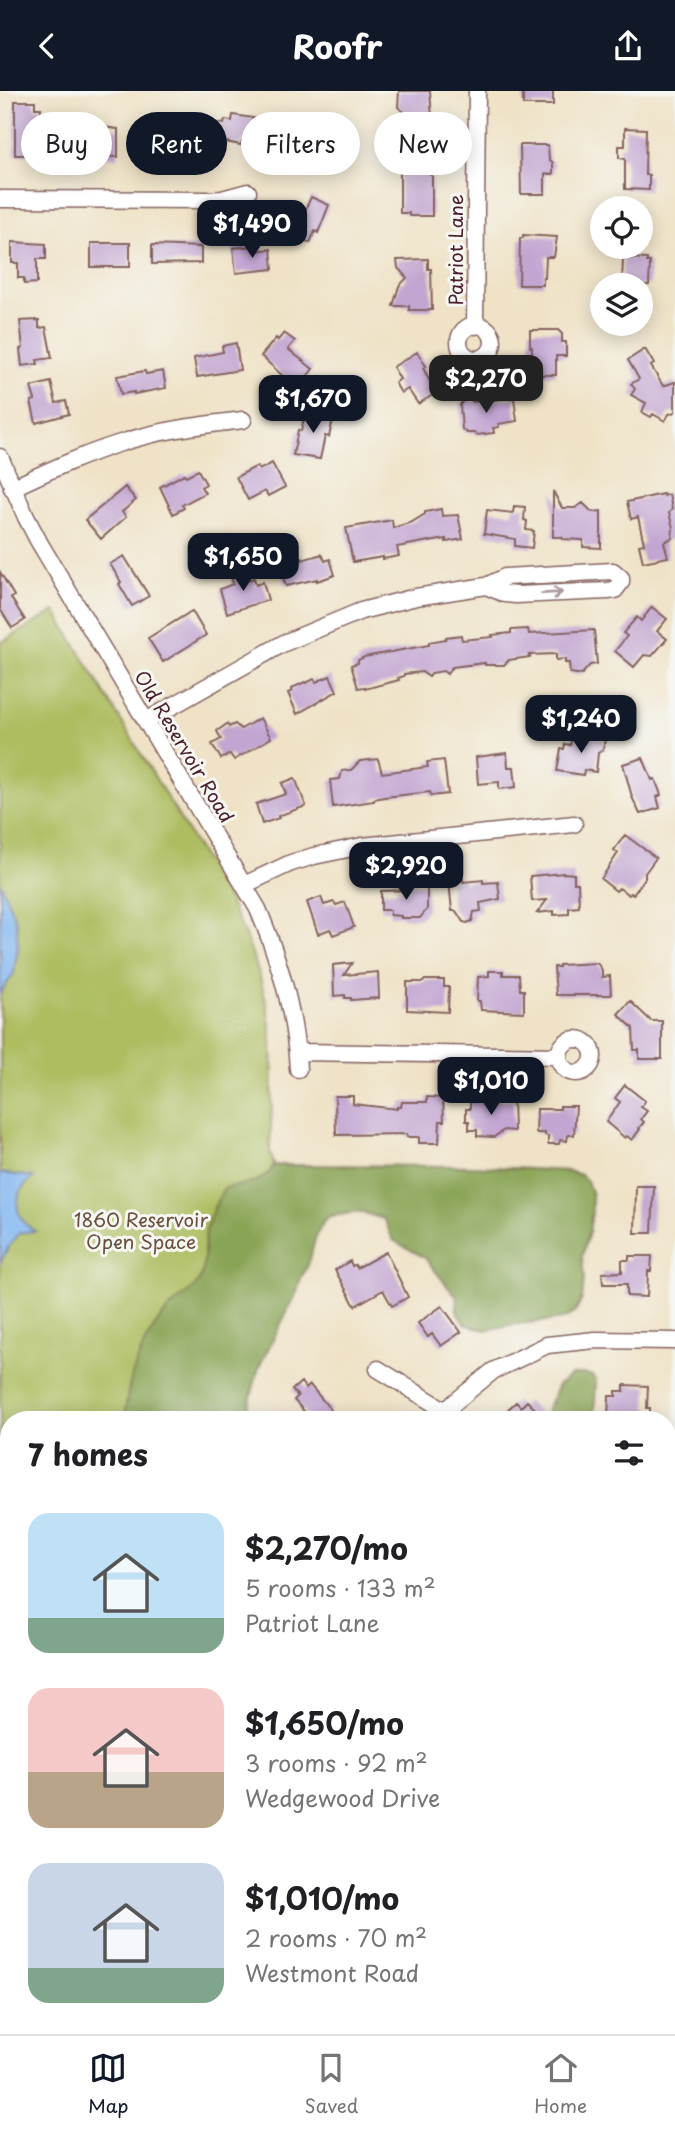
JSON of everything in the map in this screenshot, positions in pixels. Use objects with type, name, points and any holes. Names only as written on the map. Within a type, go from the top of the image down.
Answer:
[{"type":"street","name":"Patriot Lane","points":[[475,326],[477,91]]},
{"type":"street","points":[[0,199],[209,200],[235,197],[248,192]]},
{"type":"street","points":[[12,488],[62,464],[129,440],[243,420]]},
{"type":"street","name":"Old Reservoir Road","points":[[0,457],[12,488],[40,542],[258,909],[287,991],[298,1069]]},
{"type":"street","points":[[146,721],[251,660],[334,621],[386,604],[486,586],[505,577],[606,571],[618,573],[621,577],[621,583],[615,590],[608,591],[516,595],[505,594],[486,586]]},
{"type":"street","points":[[244,885],[291,863],[362,846],[574,824]]},
{"type":"street","points":[[297,1052],[559,1056]]},
{"type":"street","points":[[449,1411],[494,1371],[547,1345],[594,1340],[675,1341]]},
{"type":"street","points":[[378,1369],[438,1411]]},
{"type":"green space","name":"1860 Reservoir Open Space","points":[[55,611],[224,892],[257,967],[267,1006],[272,1047],[270,1151],[274,1165],[311,1165],[245,1411],[0,1411],[0,643]]},
{"type":"green space","points":[[274,1165],[474,1166],[568,1171],[581,1175],[587,1181],[592,1195],[589,1232],[582,1256],[582,1299],[575,1313],[563,1319],[487,1330],[475,1328],[463,1322],[457,1311],[457,1297],[425,1258],[393,1240],[384,1219],[361,1212],[330,1216],[325,1219],[316,1236],[297,1292],[259,1367],[247,1411],[126,1411],[132,1375],[150,1333],[171,1307],[194,1288],[199,1280],[208,1225],[224,1188],[259,1180]]},
{"type":"green space","points":[[571,1375],[593,1376],[596,1381],[594,1411],[547,1411],[558,1385]]},
{"type":"water","points":[[0,882],[16,921],[18,947],[14,973],[0,994]]},
{"type":"water","points":[[0,1173],[34,1177],[22,1190],[18,1204],[22,1219],[35,1231],[20,1233],[0,1263]]},
{"type":"building","points":[[399,91],[430,91],[432,112],[404,112],[398,107]]},
{"type":"building","points":[[523,91],[553,91],[553,105],[523,105]]},
{"type":"building","points":[[15,101],[35,101],[35,108],[41,108],[41,112],[21,112],[21,155],[15,155]]},
{"type":"building","points":[[233,115],[241,116],[241,145],[227,142],[227,120],[232,121]]},
{"type":"building","points":[[112,128],[118,129],[118,157],[112,157]]},
{"type":"building","points":[[625,128],[646,129],[645,175],[649,175],[649,190],[625,189],[625,159],[619,158],[619,146],[625,146]]},
{"type":"building","points":[[520,145],[548,145],[553,174],[545,174],[545,194],[521,194]]},
{"type":"building","points":[[400,175],[432,176],[432,216],[409,216],[409,213],[400,213]]},
{"type":"building","points":[[311,197],[329,205],[318,233],[315,231],[310,243],[293,236]]},
{"type":"building","points":[[523,235],[557,237],[554,257],[546,257],[543,285],[519,285],[520,238],[523,238]]},
{"type":"building","points":[[12,242],[46,244],[46,259],[37,259],[37,283],[24,284],[24,278],[18,278],[18,263],[12,263]]},
{"type":"building","points":[[91,243],[130,243],[130,267],[91,267]]},
{"type":"building","points":[[152,245],[201,247],[201,263],[152,264]]},
{"type":"building","points":[[254,246],[255,251],[271,249],[273,269],[236,273],[233,248]]},
{"type":"building","points":[[428,259],[428,269],[431,269],[432,310],[409,310],[409,306],[393,306],[399,286],[407,278],[398,268],[397,260]]},
{"type":"building","points":[[623,259],[647,259],[647,262],[650,262],[650,273],[622,273]]},
{"type":"building","points":[[39,320],[39,328],[46,327],[52,358],[37,360],[38,364],[22,366],[20,321]]},
{"type":"building","points":[[530,330],[558,330],[562,334],[562,342],[566,342],[566,356],[556,356],[556,375],[535,375]]},
{"type":"building","points":[[284,333],[295,341],[288,349],[313,369],[297,389],[261,356],[276,338],[278,340]]},
{"type":"building","points":[[236,343],[240,370],[197,377],[194,358],[223,352],[222,346]]},
{"type":"building","points":[[645,349],[663,386],[675,382],[675,412],[669,414],[665,421],[653,414],[651,417],[642,412],[646,403],[631,395],[635,389],[631,384],[639,379],[628,360]]},
{"type":"building","points":[[417,352],[426,366],[423,368],[436,393],[418,404],[408,389],[401,393],[395,383],[400,379],[393,367]]},
{"type":"building","points":[[145,371],[146,374],[163,371],[166,388],[121,394],[117,376]]},
{"type":"building","points":[[51,382],[56,403],[66,401],[69,414],[36,423],[31,401],[35,400],[31,387]]},
{"type":"building","points":[[466,396],[473,402],[514,398],[517,421],[498,424],[499,427],[493,428],[494,433],[467,433],[462,429],[460,405]]},
{"type":"building","points":[[306,410],[333,419],[329,437],[325,436],[320,459],[293,455],[298,430],[301,431]]},
{"type":"building","points":[[272,463],[285,487],[268,496],[265,491],[248,500],[236,477],[257,466],[259,470]]},
{"type":"building","points":[[198,470],[206,484],[201,487],[205,493],[182,505],[184,508],[173,514],[160,487]]},
{"type":"building","points":[[125,487],[136,500],[122,512],[126,517],[101,539],[85,520]]},
{"type":"building","points":[[553,491],[562,508],[575,508],[583,503],[592,512],[601,511],[601,548],[583,547],[583,540],[553,537]]},
{"type":"building","points":[[669,494],[672,509],[669,513],[673,528],[672,538],[664,542],[668,557],[643,562],[639,545],[644,544],[638,517],[631,519],[627,502]]},
{"type":"building","points":[[514,506],[525,507],[526,530],[534,531],[532,548],[515,546],[515,539],[484,534],[487,510],[513,513]]},
{"type":"building","points":[[441,509],[442,516],[458,515],[463,539],[429,541],[397,547],[399,556],[353,562],[346,528],[392,520],[393,528],[412,522],[425,512]]},
{"type":"building","points":[[322,554],[325,561],[330,559],[335,575],[286,586],[278,564]]},
{"type":"building","points":[[124,556],[149,596],[132,606],[110,564]]},
{"type":"building","points":[[0,572],[14,596],[11,598],[25,620],[12,628],[0,609]]},
{"type":"building","points":[[246,572],[248,580],[254,578],[256,585],[263,582],[268,600],[227,613],[220,589],[233,584],[231,576]]},
{"type":"building","points":[[652,607],[667,619],[657,631],[667,639],[652,656],[644,655],[634,667],[615,651],[627,636],[623,633],[637,617],[641,621]]},
{"type":"building","points":[[192,611],[206,635],[163,662],[148,638]]},
{"type":"building","points":[[528,629],[529,634],[594,630],[597,664],[590,665],[582,674],[576,674],[570,673],[569,663],[565,663],[565,659],[556,660],[556,654],[529,655],[530,657],[509,660],[504,665],[485,663],[452,667],[447,674],[443,671],[432,673],[429,677],[422,672],[404,674],[399,680],[365,689],[358,688],[351,665],[364,657],[429,645],[429,642],[446,637],[461,635],[462,640],[493,637],[492,635],[511,633],[511,630]]},
{"type":"building","points":[[330,676],[337,691],[297,714],[288,693],[305,682],[314,679],[316,682]]},
{"type":"building","points":[[260,718],[271,738],[234,760],[230,754],[221,759],[212,744],[221,739],[217,731],[227,724],[229,727],[235,724],[241,729]]},
{"type":"building","points":[[572,738],[605,739],[603,750],[598,753],[596,772],[584,770],[583,775],[557,771],[561,749],[564,749],[565,744],[570,745]]},
{"type":"building","points":[[507,753],[508,767],[514,767],[516,787],[499,789],[499,782],[478,784],[476,757]]},
{"type":"building","points":[[643,758],[661,795],[657,797],[660,808],[640,814],[632,797],[623,764]]},
{"type":"building","points":[[378,759],[382,773],[428,767],[427,762],[444,760],[448,794],[431,796],[430,792],[384,797],[333,807],[330,780],[340,779],[342,771],[351,770],[360,761]]},
{"type":"building","points":[[295,778],[306,806],[262,824],[256,804],[286,794],[282,783]]},
{"type":"building","points":[[625,835],[656,858],[633,895],[619,888],[616,891],[601,879],[618,853],[614,850]]},
{"type":"building","points":[[574,874],[574,883],[578,883],[579,907],[569,908],[569,914],[554,915],[554,911],[537,913],[547,900],[532,901],[530,876]]},
{"type":"building","points":[[463,879],[463,882],[498,882],[500,899],[480,903],[481,911],[474,912],[472,921],[467,923],[463,922],[456,911],[452,911],[449,881]]},
{"type":"building","points":[[409,884],[427,885],[427,909],[420,918],[401,918],[390,915],[390,910],[381,910],[381,891],[409,890]]},
{"type":"building","points":[[321,897],[324,905],[345,902],[354,927],[333,935],[330,929],[318,934],[307,902]]},
{"type":"building","points":[[352,963],[344,975],[378,972],[379,998],[351,1000],[345,998],[345,995],[334,996],[333,965]]},
{"type":"building","points":[[597,963],[602,970],[602,977],[610,976],[611,995],[556,995],[554,967]]},
{"type":"building","points":[[489,971],[503,971],[503,975],[519,975],[520,990],[524,990],[524,1012],[481,1010],[480,1001],[477,1001],[478,977],[489,976]]},
{"type":"building","points":[[444,980],[444,987],[449,987],[448,1012],[407,1010],[407,982]]},
{"type":"building","points":[[630,1001],[651,1021],[662,1021],[662,1059],[639,1059],[639,1050],[634,1050],[633,1028],[618,1014]]},
{"type":"building","points":[[625,1085],[645,1101],[641,1107],[647,1111],[641,1119],[644,1122],[632,1140],[627,1136],[625,1138],[606,1122],[620,1102],[615,1098]]},
{"type":"building","points":[[335,1096],[353,1096],[353,1104],[397,1109],[402,1102],[427,1102],[427,1097],[443,1098],[444,1121],[440,1121],[439,1143],[419,1143],[419,1137],[407,1137],[407,1134],[336,1135]]},
{"type":"building","points":[[513,1100],[514,1131],[504,1130],[494,1137],[477,1136],[477,1130],[469,1130],[466,1109],[470,1109],[470,1102]]},
{"type":"building","points":[[560,1106],[576,1106],[574,1135],[568,1135],[567,1141],[560,1140],[559,1144],[548,1144],[548,1136],[545,1133],[536,1133],[537,1109],[560,1109]]},
{"type":"building","points":[[636,1186],[654,1186],[652,1233],[635,1233]]},
{"type":"building","points":[[386,1252],[408,1297],[392,1306],[383,1290],[355,1306],[335,1270],[350,1261],[352,1266],[357,1268]]},
{"type":"building","points":[[629,1256],[652,1256],[651,1271],[648,1271],[647,1297],[627,1296],[627,1284],[603,1284],[602,1273],[622,1272],[622,1260],[629,1260]]},
{"type":"building","points":[[442,1306],[461,1332],[441,1346],[432,1334],[428,1337],[418,1323]]},
{"type":"building","points":[[301,1382],[306,1389],[310,1385],[331,1410],[304,1411],[294,1400],[298,1396],[292,1390]]},
{"type":"building","points":[[624,1385],[648,1386],[647,1408],[650,1408],[650,1411],[608,1411],[609,1396],[616,1396],[616,1391],[624,1391]]},
{"type":"building","points":[[527,1401],[537,1411],[506,1411],[516,1402],[521,1407]]}]
